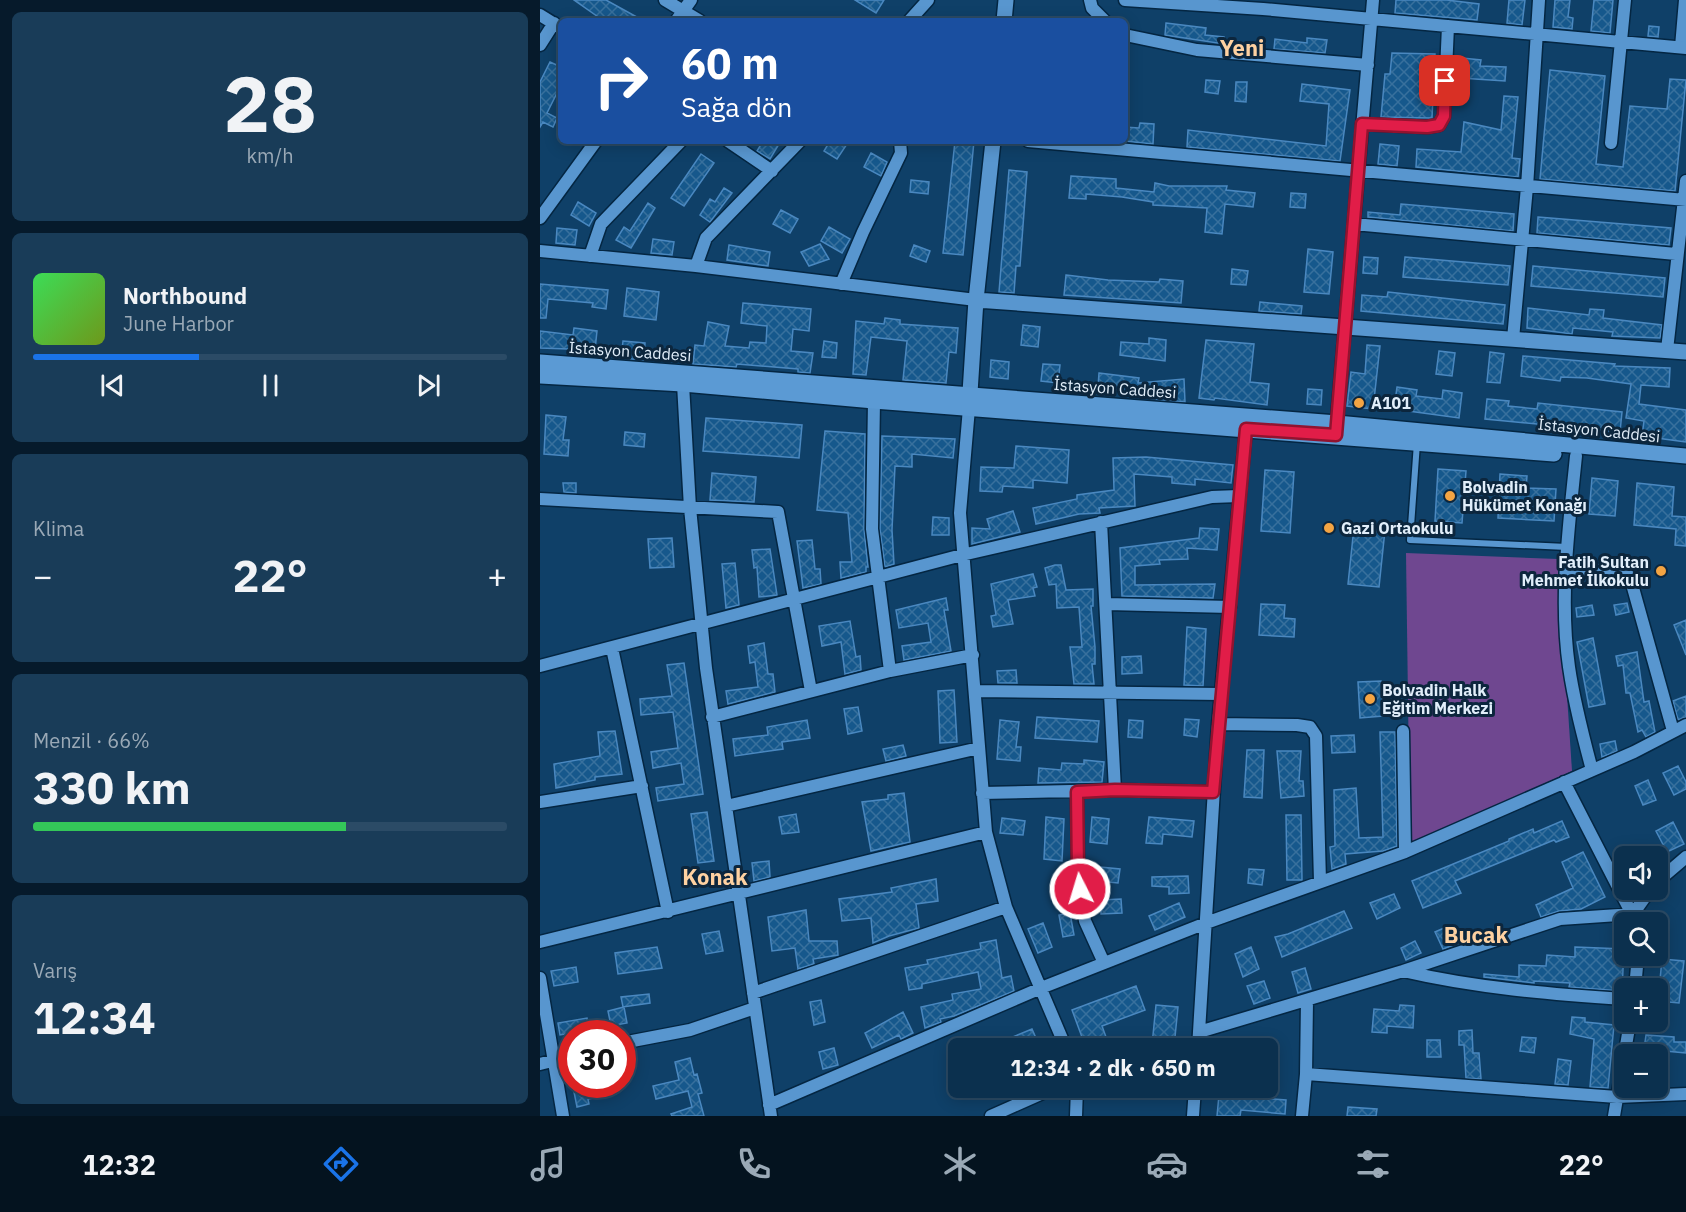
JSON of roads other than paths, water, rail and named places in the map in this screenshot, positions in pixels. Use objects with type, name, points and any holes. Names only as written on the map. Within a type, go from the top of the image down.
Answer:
[{"type":"main road","name":"İstasyon Caddesi","points":[[540,362],[969,402],[1686,456]]},
{"type":"main road","points":[[540,376],[683,384],[874,401],[969,402],[1246,429],[1336,429],[1417,442],[1686,465]]},
{"type":"street","points":[[665,0],[680,16],[691,0]]},
{"type":"street","points":[[912,18],[927,0]]},
{"type":"street","points":[[1004,18],[1006,0]]},
{"type":"street","points":[[1090,0],[1092,8],[1102,18]]},
{"type":"street","points":[[1125,0],[1371,19],[1684,48],[1685,0]]},
{"type":"street","points":[[1336,429],[1373,0]]},
{"type":"street","points":[[1513,339],[1527,187],[1539,0]]},
{"type":"street","points":[[1611,143],[1625,0]]},
{"type":"street","points":[[540,15],[557,26],[540,45]]},
{"type":"street","points":[[1362,124],[1427,127],[1439,125],[1444,116],[1448,26]]},
{"type":"street","points":[[1128,36],[1197,50],[1368,65]]},
{"type":"street","points":[[540,218],[594,144]]},
{"type":"street","points":[[590,256],[600,224],[678,144]]},
{"type":"street","points":[[732,144],[772,171]]},
{"type":"street","points":[[696,266],[706,238],[797,144]]},
{"type":"street","points":[[841,284],[901,153],[900,144]]},
{"type":"street","points":[[993,144],[976,300],[960,513],[962,555],[973,655],[986,832],[1006,907],[1062,1038]]},
{"type":"street","points":[[1061,144],[1685,200]]},
{"type":"street","points":[[1667,350],[1686,181]]},
{"type":"street","points":[[1354,224],[1676,254]]},
{"type":"street","points":[[540,251],[696,266],[976,300],[1686,352]]},
{"type":"street","points":[[683,384],[690,508],[712,717],[770,1113],[1041,988],[1206,923],[1405,852],[1592,770],[1686,725]]},
{"type":"street","points":[[874,401],[872,529],[890,671]]},
{"type":"street","points":[[1199,1038],[1218,724],[1246,429]]},
{"type":"street","points":[[1576,456],[1566,573],[1569,666],[1592,770]]},
{"type":"street","points":[[540,666],[962,555],[1212,497],[1239,496]]},
{"type":"street","points":[[540,499],[778,512],[811,691]]},
{"type":"street","points":[[1101,522],[1115,790]]},
{"type":"street","points":[[1566,573],[1619,568],[1630,577],[1673,731]]},
{"type":"street","points":[[1107,604],[1230,608]]},
{"type":"street","points":[[612,648],[668,912]]},
{"type":"street","points":[[712,717],[890,671],[973,655]]},
{"type":"street","points":[[975,691],[1221,694]]},
{"type":"street","points":[[1218,724],[1298,725],[1310,727],[1316,736],[1320,881]]},
{"type":"street","points":[[1403,731],[1405,852]]},
{"type":"street","points":[[726,806],[979,748]]},
{"type":"street","points":[[1564,782],[1632,912]]},
{"type":"street","points":[[540,802],[642,786]]},
{"type":"street","points":[[982,793],[1115,790],[1213,792]]},
{"type":"street","points":[[1077,792],[1078,871],[1085,921],[1104,963]]},
{"type":"street","points":[[540,942],[986,832]]},
{"type":"street","points":[[1668,872],[1686,857]]},
{"type":"street","points":[[753,993],[1006,907]]},
{"type":"street","points":[[1199,1032],[1404,971],[1560,919],[1614,918]]},
{"type":"street","points":[[1404,971],[1450,982],[1517,991],[1614,998]]},
{"type":"street","points":[[540,978],[563,1116]]},
{"type":"street","points":[[1302,1116],[1306,1074],[1307,1001]]},
{"type":"street","points":[[636,1041],[690,1030],[755,1008]]},
{"type":"street","points":[[540,1064],[558,1059]]},
{"type":"street","points":[[1306,1074],[1614,1097]]},
{"type":"street","points":[[1668,1095],[1686,1094]]},
{"type":"street","points":[[991,1116],[1032,1098]]},
{"type":"street","points":[[1076,1116],[1077,1098]]},
{"type":"street","points":[[1193,1116],[1194,1098]]},
{"type":"street","points":[[1614,1116],[1617,1098]]},
{"type":"lane","points":[[1417,442],[1410,540],[1567,548]]},
{"type":"place","name":"A101","points":[[1359,403]]},
{"type":"place","name":"Bolvadin Hükümet Konağı","points":[[1450,496]]},
{"type":"place","name":"Gazi Ortaokulu","points":[[1329,528]]},
{"type":"place","name":"Fatih Sultan Mehmet İlkokulu","points":[[1661,571]]},
{"type":"place","name":"Bolvadin Halk Eğitim Merkezi","points":[[1370,699]]},
{"type":"district","name":"Yeni","points":[[1242,48]]},
{"type":"district","name":"Konak","points":[[715,877]]},
{"type":"district","name":"Bucak","points":[[1476,935]]}]
